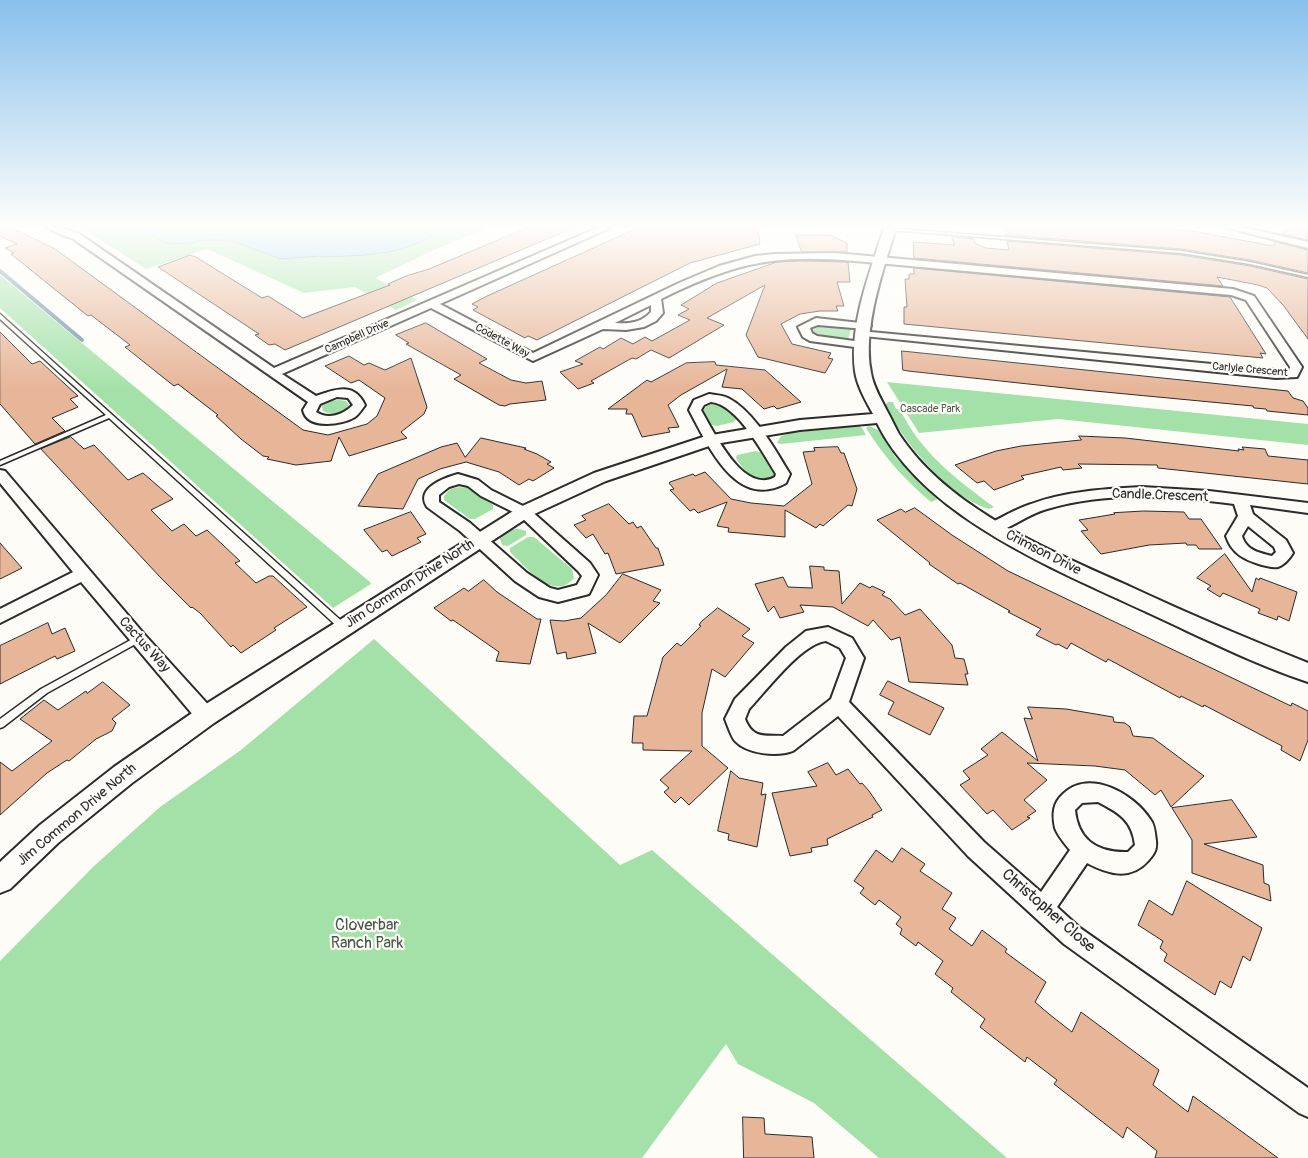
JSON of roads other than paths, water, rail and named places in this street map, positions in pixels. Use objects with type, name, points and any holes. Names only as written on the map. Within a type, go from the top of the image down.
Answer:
[{"type":"street","points":[[144,282],[273,374],[315,401]]},
{"type":"street","name":"Campbell Drive","points":[[273,374],[481,282]]},
{"type":"street","name":"Codette Way","points":[[431,304],[533,357],[688,282]]},
{"type":"street","name":"Crimson Drive","points":[[875,282],[864,335],[863,373],[880,418],[897,446],[918,471],[950,497],[994,528],[1052,558],[1214,634],[1308,673]]},
{"type":"street","name":"Carlyle Crescent","points":[[864,335],[1276,374],[1294,374],[1296,367],[1250,298],[1239,293],[1202,288],[1131,282]]},
{"type":"street","name":"Codette Way","points":[[600,326],[629,326],[649,321],[657,313],[656,298]]},
{"type":"street","points":[[709,398],[722,399],[756,432],[783,474],[781,480],[767,486],[749,484],[741,479],[712,440],[695,410],[699,403],[709,398]]},
{"type":"street","name":"Jim Common Drive North","points":[[0,880],[49,834],[123,775],[206,716],[524,512],[600,477],[712,440],[800,424],[880,418]]},
{"type":"street","name":"Cactus Way","points":[[0,474],[138,639],[206,716]]},
{"type":"street","points":[[458,479],[473,483],[486,493],[524,512],[584,567],[590,575],[583,590],[558,596],[545,593],[521,577],[478,540],[465,527],[432,504],[432,493],[444,484],[458,479]]},
{"type":"street","name":"Candle Crescent","points":[[994,528],[1042,505],[1103,493],[1162,493],[1308,508]]},
{"type":"street","points":[[1241,500],[1246,516]]},
{"type":"street","points":[[0,617],[83,574]]},
{"type":"street","points":[[828,634],[846,643],[855,658],[839,704],[786,746],[754,742],[742,735],[735,719],[742,704],[792,652],[812,636],[828,634]]},
{"type":"street","name":"Christopher Close","points":[[839,704],[976,849],[1072,936],[1308,1104]]},
{"type":"street","points":[[1042,910],[1083,850]]},
{"type":"lane","points":[[0,316],[343,627]]},
{"type":"lane","points":[[0,463],[110,416]]},
{"type":"lane","points":[[0,724],[44,691],[138,639]]},
{"type":"waterway","points":[[13,282],[82,340]]},
{"type":"park label","name":"Cascade Park","points":[[930,409]]},
{"type":"park label","name":"Cloverbar Ranch Park","points":[[367,935]]}]
